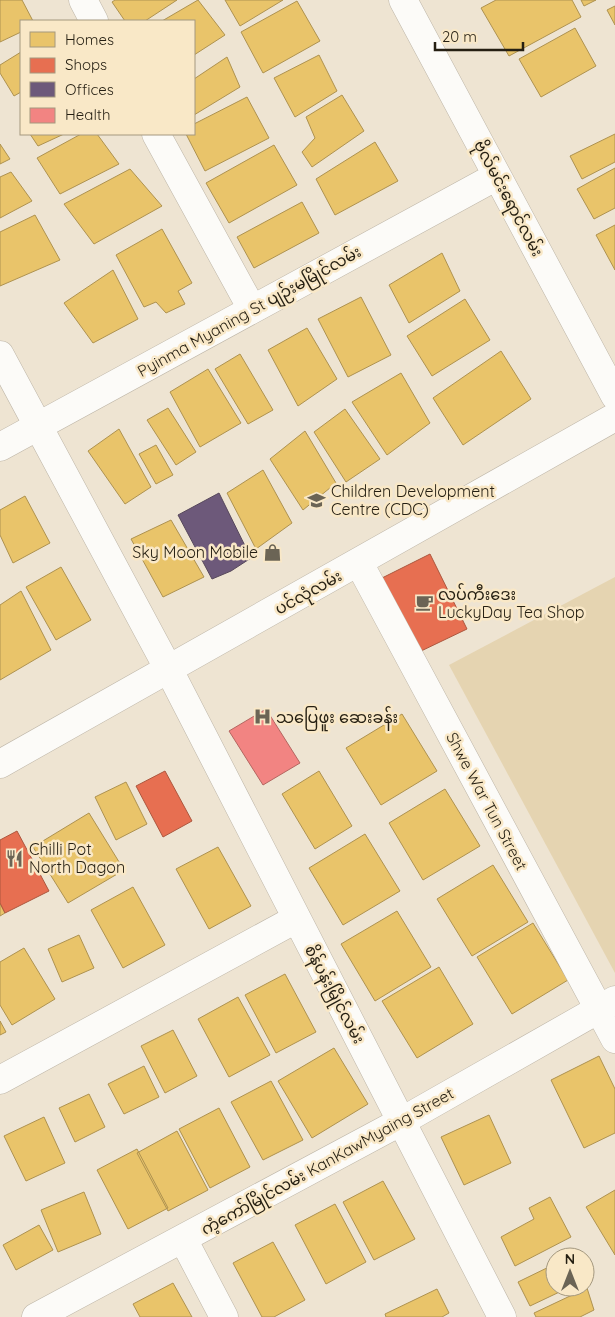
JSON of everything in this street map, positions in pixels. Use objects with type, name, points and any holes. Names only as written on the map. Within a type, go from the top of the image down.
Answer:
[{"type":"street","points":[[82,0],[93,20]]},
{"type":"street","name":"ဗိုလ်မင်းရောင်လမ်း","points":[[403,0],[615,396]]},
{"type":"street","points":[[157,135],[252,309]]},
{"type":"street","name":"Pyinma Myaning St ပျဉ်းမမြိုင်လမ်း","points":[[0,447],[497,176]]},
{"type":"street","name":"စိန်ပန်းမြိုင်လမ်း","points":[[0,356],[168,670],[296,920],[402,1120],[502,1317]]},
{"type":"street","name":"ပင်လုံလမ်း","points":[[0,764],[615,417]]},
{"type":"street","name":"Shwe War Tun Street","points":[[359,563],[607,1004],[615,1039]]},
{"type":"street","points":[[0,1080],[296,920]]},
{"type":"street","name":"ကံ့ကော်မြိုင်လမ်း KanKawMyaing Street","points":[[36,1317],[402,1120],[607,1004]]},
{"type":"street","points":[[183,1239],[224,1317]]},
{"type":"shaded area","points":[[615,577],[615,973],[449,665]]},
{"type":"building: Homes","points":[[0,0],[22,0],[32,20],[20,20],[20,32],[0,42]]},
{"type":"building: Homes","points":[[115,0],[177,0],[147,20],[124,20],[112,2]]},
{"type":"building: Homes","points":[[198,0],[225,35],[195,54],[195,20],[164,20]]},
{"type":"building: Homes","points":[[225,0],[283,0],[240,26]]},
{"type":"building: Homes","points":[[496,0],[572,0],[581,17],[509,56],[481,8]]},
{"type":"building: Homes","points":[[581,0],[596,0],[584,6]]},
{"type":"building: Homes","points":[[297,1],[320,41],[263,73],[241,32]]},
{"type":"building: Homes","points":[[615,6],[615,25],[607,10]]},
{"type":"building: Homes","points":[[575,28],[596,66],[541,97],[519,59]]},
{"type":"building: Homes","points":[[20,53],[20,93],[14,96],[0,73],[0,65]]},
{"type":"building: Homes","points":[[319,55],[337,91],[295,117],[274,78]]},
{"type":"building: Homes","points":[[227,57],[240,87],[195,114],[195,78]]},
{"type":"building: Homes","points":[[342,95],[364,131],[312,167],[302,152],[315,138],[306,117]]},
{"type":"building: Homes","points":[[247,97],[269,138],[205,171],[187,135],[195,135],[195,123]]},
{"type":"building: Homes","points":[[615,134],[615,162],[582,179],[570,156]]},
{"type":"building: Homes","points":[[31,135],[62,135],[38,146]]},
{"type":"building: Homes","points":[[79,135],[98,135],[119,164],[60,194],[37,158]]},
{"type":"building: Homes","points":[[375,142],[398,181],[335,215],[316,179]]},
{"type":"building: Homes","points":[[0,144],[10,159],[0,164]]},
{"type":"building: Homes","points":[[274,145],[297,185],[229,223],[206,183]]},
{"type":"building: Homes","points":[[615,168],[615,208],[594,219],[577,189]]},
{"type":"building: Homes","points":[[130,169],[162,206],[94,244],[64,204]]},
{"type":"building: Homes","points":[[11,172],[32,201],[0,218],[0,177]]},
{"type":"building: Homes","points":[[302,202],[319,233],[254,268],[237,237]]},
{"type":"building: Homes","points":[[35,215],[60,260],[0,286],[0,232]]},
{"type":"building: Homes","points":[[615,225],[615,270],[596,235]]},
{"type":"building: Homes","points":[[162,229],[192,283],[178,291],[185,304],[166,313],[156,302],[144,307],[116,255]]},
{"type":"building: Homes","points":[[442,253],[460,291],[409,323],[389,285]]},
{"type":"building: Homes","points":[[113,270],[138,319],[93,343],[64,303]]},
{"type":"building: Homes","points":[[361,297],[391,355],[348,377],[318,319]]},
{"type":"building: Homes","points":[[465,299],[490,340],[432,376],[407,336]]},
{"type":"building: Homes","points":[[307,328],[337,379],[298,406],[268,350]]},
{"type":"building: Homes","points":[[501,351],[531,399],[463,445],[433,398]]},
{"type":"building: Homes","points":[[240,354],[273,410],[248,424],[215,369]]},
{"type":"building: Homes","points":[[208,369],[241,423],[200,447],[170,392]]},
{"type":"building: Homes","points":[[401,373],[430,423],[387,455],[352,402]]},
{"type":"building: Homes","points":[[168,408],[196,452],[176,465],[147,420]]},
{"type":"building: Homes","points":[[345,409],[380,459],[346,482],[314,432]]},
{"type":"building: Homes","points":[[119,429],[151,487],[125,504],[88,451]]},
{"type":"building: Homes","points":[[305,431],[336,483],[303,510],[270,459]]},
{"type":"building: Homes","points":[[156,445],[173,475],[156,484],[139,454]]},
{"type":"building: Homes","points":[[263,470],[292,523],[256,549],[227,493]]},
{"type":"building: Homes","points":[[25,496],[50,543],[13,563],[0,535],[0,510]]},
{"type":"building: Homes","points":[[171,520],[204,577],[163,597],[131,539]]},
{"type":"building: Homes","points":[[61,567],[91,620],[56,640],[26,587]]},
{"type":"building: Homes","points":[[21,591],[51,650],[0,680],[0,605]]},
{"type":"building: Homes","points":[[402,714],[437,771],[381,805],[346,748]]},
{"type":"building: Homes","points":[[319,771],[352,826],[315,849],[282,794]]},
{"type":"building: Homes","points":[[126,782],[147,824],[116,840],[95,797]]},
{"type":"building: Homes","points":[[445,789],[480,846],[423,880],[389,823]]},
{"type":"building: Homes","points":[[89,813],[124,870],[68,903],[33,847]]},
{"type":"building: Homes","points":[[365,834],[400,891],[343,925],[309,868]]},
{"type":"building: Homes","points":[[218,847],[251,906],[209,929],[176,869]]},
{"type":"building: Homes","points":[[493,865],[528,922],[472,956],[437,899]]},
{"type":"building: Homes","points":[[133,887],[165,945],[123,968],[91,910]]},
{"type":"building: Homes","points":[[0,903],[5,913],[0,916]]},
{"type":"building: Homes","points":[[397,911],[431,967],[375,1001],[341,944]]},
{"type":"building: Homes","points":[[533,923],[568,980],[512,1014],[477,957]]},
{"type":"building: Homes","points":[[79,935],[94,968],[62,982],[48,949]]},
{"type":"building: Homes","points":[[24,948],[55,999],[12,1025],[0,1005],[0,962]]},
{"type":"building: Homes","points":[[439,967],[473,1024],[417,1058],[382,1001]]},
{"type":"building: Homes","points":[[285,974],[316,1032],[276,1053],[245,995]]},
{"type":"building: Homes","points":[[238,997],[270,1055],[229,1077],[198,1019]]},
{"type":"building: Homes","points":[[0,1021],[6,1032],[0,1035]]},
{"type":"building: Homes","points":[[173,1030],[197,1076],[165,1093],[141,1046]]},
{"type":"building: Homes","points":[[334,1048],[368,1104],[312,1138],[278,1081]]},
{"type":"building: Homes","points":[[599,1056],[615,1089],[615,1133],[584,1148],[551,1080]]},
{"type":"building: Homes","points":[[144,1066],[159,1097],[124,1114],[108,1084]]},
{"type":"building: Homes","points":[[271,1081],[303,1140],[263,1160],[231,1102]]},
{"type":"building: Homes","points":[[89,1094],[105,1127],[75,1142],[59,1108]]},
{"type":"building: Homes","points":[[219,1108],[250,1167],[210,1188],[179,1129]]},
{"type":"building: Homes","points":[[489,1115],[511,1163],[464,1185],[441,1137]]},
{"type":"building: Homes","points":[[44,1117],[65,1163],[26,1181],[4,1136]]},
{"type":"building: Homes","points":[[177,1131],[208,1190],[168,1211],[137,1153]]},
{"type":"building: Homes","points":[[137,1149],[168,1208],[128,1229],[97,1170]]},
{"type":"building: Homes","points":[[383,1181],[415,1239],[374,1260],[343,1202]]},
{"type":"building: Homes","points":[[615,1190],[615,1255],[586,1207]]},
{"type":"building: Homes","points":[[84,1192],[101,1234],[58,1252],[41,1210]]},
{"type":"building: Homes","points":[[550,1197],[571,1237],[552,1247],[545,1247],[545,1250],[515,1266],[501,1237],[534,1219],[529,1208]]},
{"type":"building: Homes","points":[[335,1204],[366,1262],[326,1284],[295,1225]]},
{"type":"building: Homes","points":[[39,1225],[53,1250],[16,1270],[3,1245]]},
{"type":"building: Homes","points":[[273,1242],[305,1300],[274,1317],[262,1317],[233,1263]]},
{"type":"building: Homes","points":[[545,1269],[545,1297],[549,1297],[530,1306],[518,1282]]},
{"type":"building: Homes","points":[[173,1283],[192,1317],[140,1317],[133,1304]]},
{"type":"building: Homes","points":[[437,1289],[449,1313],[442,1317],[386,1317],[385,1314]]},
{"type":"building: Homes","points":[[568,1297],[590,1297],[594,1310],[580,1317],[536,1317],[534,1313]]},
{"type":"building: Shops","name":"လပ်ကီးဒေး LuckyDay Tea Shop","points":[[430,554],[467,629],[419,652],[382,578]]},
{"type":"building: Shops","points":[[165,771],[192,821],[163,837],[136,786]]},
{"type":"building: Shops","points":[[17,831],[49,891],[5,913],[0,903],[0,840]]},
{"type":"building: Offices","points":[[219,493],[251,558],[231,571],[212,579],[178,515]]},
{"type":"building: Health","points":[[266,709],[300,763],[263,785],[229,731]]},
{"type":"place","name":"Children Development Centre (CDC)","points":[[317,500]]},
{"type":"place","name":"Sky Moon Mobile","points":[[272,552]]},
{"type":"place","name":"လပ်ကီးဒေး LuckyDay Tea Shop","points":[[424,603]]},
{"type":"place","name":"သပြေဖူး ဆေးခန်း","points":[[262,717]]},
{"type":"place","name":"Chilli Pot North Dagon","points":[[15,858]]}]
